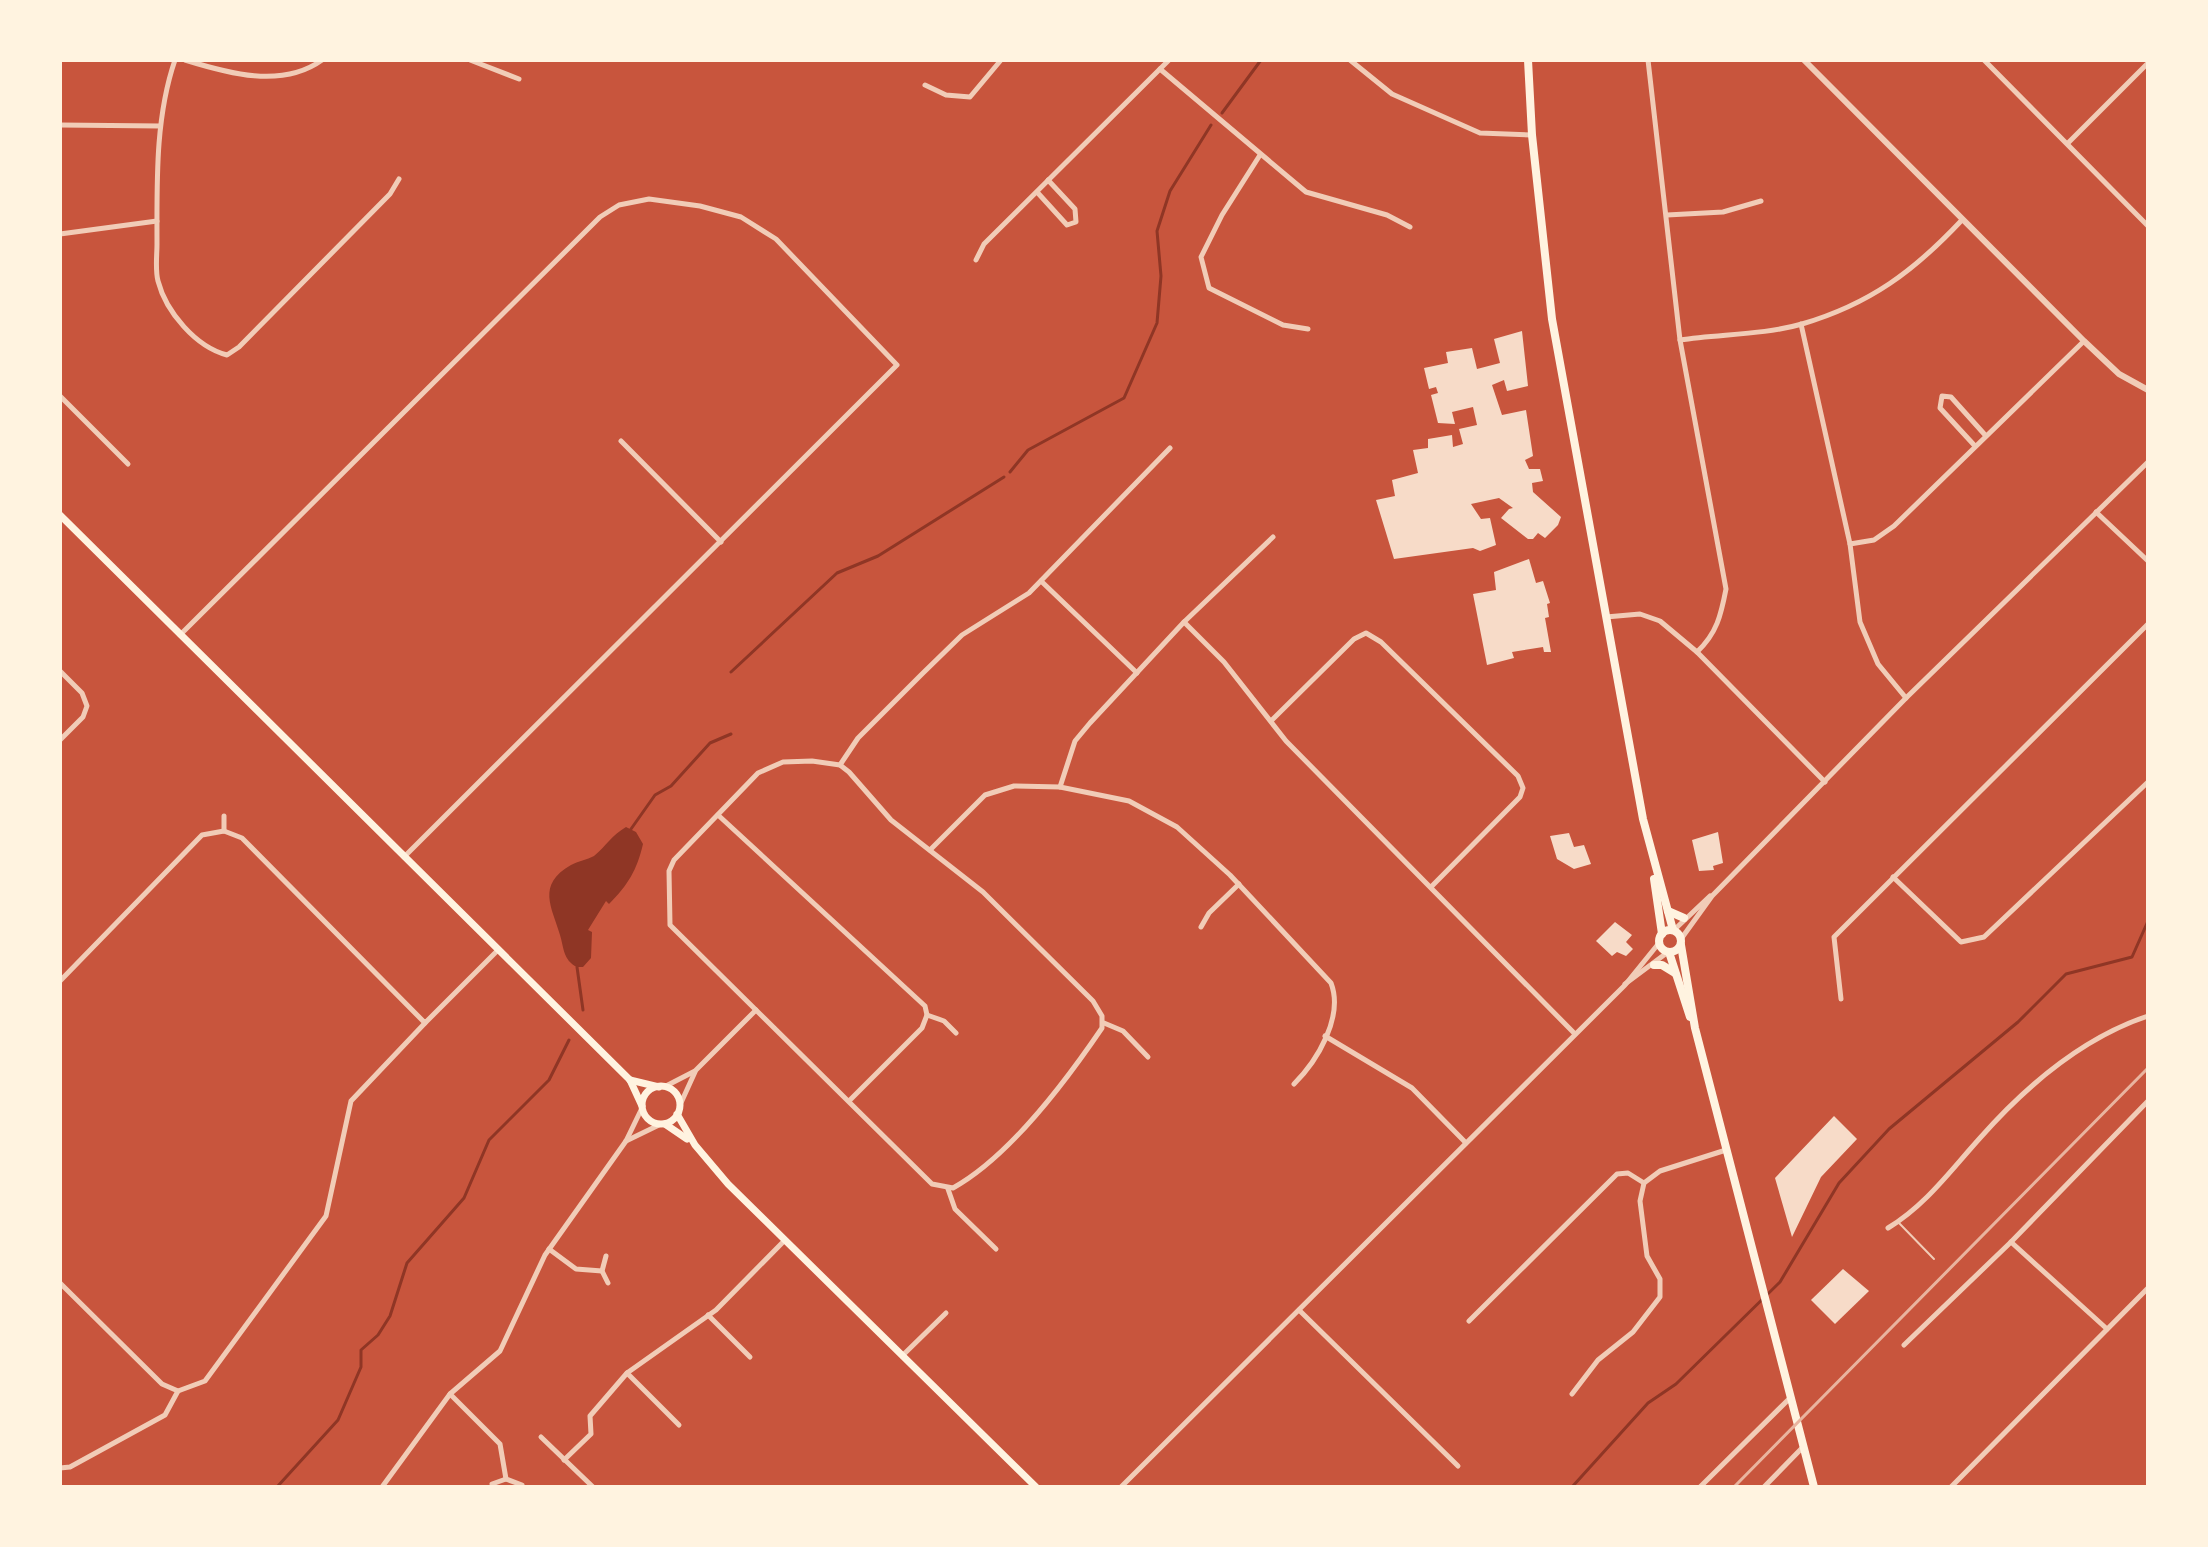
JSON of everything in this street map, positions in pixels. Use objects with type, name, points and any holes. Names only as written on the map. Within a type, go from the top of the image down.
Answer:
[{"type":"main road","points":[[1528,60],[1532,135],[1552,319],[1655,874],[1661,938],[1695,1028]]},
{"type":"main road","points":[[60,515],[630,1080],[647,1118],[663,1124],[695,1145],[785,1240],[1036,1487]]},
{"type":"main road","points":[[1655,874],[1673,930],[1681,942],[1695,1028],[1814,1487]]},
{"type":"main road","points":[[1667,910],[1684,918]]},
{"type":"main road","points":[[1661,938],[1673,930]]},
{"type":"main road","points":[[1668,952],[1681,942]]},
{"type":"main road","points":[[1654,965],[1662,965],[1675,974]]},
{"type":"main road","points":[[630,1080],[675,1093],[678,1110],[695,1145]]},
{"type":"main road","points":[[642,1107],[649,1091],[661,1087]]},
{"type":"main road","points":[[663,1124],[678,1110]]},
{"type":"street","points":[[175,60],[164,93],[160,126],[157,279],[169,306],[210,350],[227,355],[239,347],[390,194],[399,179]]},
{"type":"street","points":[[185,60],[226,73],[278,76],[311,68],[322,60]]},
{"type":"street","points":[[470,60],[519,79]]},
{"type":"street","points":[[925,85],[946,95],[970,97],[1001,60]]},
{"type":"street","points":[[976,260],[984,244],[1169,60]]},
{"type":"street","points":[[1350,60],[1392,94],[1480,133],[1532,135]]},
{"type":"street","points":[[1648,60],[1680,340],[1726,589],[1721,621],[1710,640],[1697,652]]},
{"type":"street","points":[[1804,60],[1961,221],[2084,341],[2119,374],[2148,390]]},
{"type":"street","points":[[1985,60],[2148,226]]},
{"type":"street","points":[[2068,143],[2148,63]]},
{"type":"street","points":[[1160,69],[1306,192],[1387,215],[1410,227]]},
{"type":"street","points":[[60,125],[160,126]]},
{"type":"street","points":[[1260,155],[1222,215],[1201,257],[1209,288],[1283,325],[1308,329]]},
{"type":"street","points":[[1036,192],[1067,225],[1076,222],[1075,209],[1048,180]]},
{"type":"street","points":[[180,635],[600,217],[635,201],[649,199],[700,206],[758,226],[776,239],[897,365],[403,858]]},
{"type":"street","points":[[1667,215],[1723,212],[1761,201]]},
{"type":"street","points":[[60,234],[157,221]]},
{"type":"street","points":[[1680,340],[1801,324],[1873,295],[1920,264],[1961,221]]},
{"type":"street","points":[[1801,324],[1850,544],[1860,622],[1878,664],[1906,698]]},
{"type":"street","points":[[1850,544],[1883,535],[2084,341]]},
{"type":"street","points":[[60,396],[128,464]]},
{"type":"street","points":[[1975,446],[1940,408],[1942,396],[1951,397],[1986,436]]},
{"type":"street","points":[[621,441],[721,542]]},
{"type":"street","points":[[840,765],[858,738],[962,635],[1012,605],[1041,581],[1170,448]]},
{"type":"street","points":[[1673,930],[1712,896],[1906,698],[2148,462]]},
{"type":"street","points":[[2096,512],[2148,561]]},
{"type":"street","points":[[1060,787],[1075,741],[1184,622],[1273,537]]},
{"type":"street","points":[[1041,581],[1137,673]]},
{"type":"street","points":[[1605,617],[1640,614],[1660,621],[1697,652],[1825,782]]},
{"type":"street","points":[[1184,622],[1224,662],[1286,741],[1575,1034]]},
{"type":"street","points":[[1841,999],[1834,937],[2148,624]]},
{"type":"street","points":[[1272,720],[1354,639],[1366,633],[1381,642],[1518,776],[1523,788],[1520,797],[1431,887]]},
{"type":"street","points":[[60,671],[82,693],[87,706],[83,717],[60,740]]},
{"type":"street","points":[[1104,1023],[1049,1099],[1015,1137],[961,1184],[948,1189],[932,1184],[850,1100],[676,933],[669,917],[670,866],[758,773],[772,764],[812,761],[840,765],[891,820],[1000,907],[1093,1001],[1104,1023],[1123,1031],[1148,1057]]},
{"type":"street","points":[[1893,877],[1961,942],[1984,937],[2148,782]]},
{"type":"street","points":[[930,850],[985,795],[1014,786],[1060,787],[1129,801],[1162,817],[1239,884],[1331,983],[1335,1008],[1325,1036],[1307,1071],[1294,1084]]},
{"type":"street","points":[[718,815],[917,996],[927,1015],[944,1021],[956,1033]]},
{"type":"street","points":[[224,816],[224,831]]},
{"type":"street","points":[[60,981],[202,835],[224,831],[242,838],[425,1023]]},
{"type":"street","points":[[1201,927],[1209,913],[1239,884]]},
{"type":"street","points":[[1681,942],[1712,896]]},
{"type":"street","points":[[1121,1487],[1625,985],[1661,938]]},
{"type":"street","points":[[60,1468],[70,1467],[165,1415],[178,1391],[205,1381],[326,1216],[351,1101],[497,951]]},
{"type":"street","points":[[1625,985],[1668,952]]},
{"type":"street","points":[[661,1087],[695,1071],[756,1010]]},
{"type":"street","points":[[850,1100],[922,1028],[927,1015]]},
{"type":"street","points":[[1888,1228],[1956,1168],[1998,1118],[2073,1052],[2103,1033],[2148,1016]]},
{"type":"street","points":[[1325,1036],[1412,1088],[1466,1143]]},
{"type":"street","points":[[678,1110],[695,1071]]},
{"type":"street","points":[[1904,1345],[2011,1242],[2148,1101]]},
{"type":"street","points":[[382,1487],[450,1394],[500,1351],[549,1249],[626,1141],[642,1107]]},
{"type":"street","points":[[626,1141],[663,1124]]},
{"type":"street","points":[[1572,1394],[1598,1360],[1633,1332],[1660,1297],[1660,1279],[1651,1267],[1645,1242],[1640,1201],[1644,1183],[1660,1171],[1726,1150]]},
{"type":"street","points":[[1469,1321],[1617,1174],[1628,1173],[1644,1183]]},
{"type":"street","points":[[948,1189],[955,1209],[996,1249]]},
{"type":"street","points":[[564,1460],[591,1434],[590,1416],[627,1373],[708,1315],[785,1240]]},
{"type":"street","points":[[2011,1242],[2107,1329]]},
{"type":"street","points":[[549,1249],[576,1269],[602,1271]]},
{"type":"street","points":[[606,1256],[602,1271],[608,1283]]},
{"type":"street","points":[[60,1283],[162,1384],[178,1391]]},
{"type":"street","points":[[1951,1487],[2148,1288]]},
{"type":"street","points":[[1299,1310],[1458,1466]]},
{"type":"street","points":[[902,1356],[946,1313]]},
{"type":"street","points":[[708,1315],[750,1357]]},
{"type":"street","points":[[627,1373],[679,1425]]},
{"type":"street","points":[[450,1394],[500,1444],[506,1479]]},
{"type":"street","points":[[1700,1487],[1790,1398]]},
{"type":"street","points":[[541,1437],[593,1487]]},
{"type":"street","points":[[1764,1487],[1803,1447]]},
{"type":"street","points":[[492,1484],[506,1479],[522,1485]]},
{"type":"lane","points":[[1898,1222],[1934,1259]]},
{"type":"shaded area","points":[[626,827],[636,832],[643,844],[638,862],[627,884],[609,904],[606,901],[588,930],[592,932],[591,958],[583,967],[577,967],[565,953],[551,906],[549,897],[553,880],[574,864],[594,856]]},
{"type":"building","points":[[1522,331],[1528,386],[1507,391],[1504,380],[1492,385],[1502,415],[1526,410],[1533,456],[1525,460],[1529,469],[1540,469],[1543,481],[1532,483],[1533,492],[1561,517],[1558,525],[1545,538],[1538,533],[1533,539],[1528,539],[1501,518],[1513,508],[1499,498],[1471,504],[1481,519],[1490,518],[1496,545],[1480,551],[1473,548],[1394,559],[1376,500],[1395,496],[1392,480],[1418,473],[1413,450],[1428,448],[1428,439],[1452,435],[1453,447],[1463,444],[1459,429],[1477,425],[1473,407],[1452,412],[1455,424],[1438,423],[1431,395],[1438,393],[1436,387],[1429,389],[1424,368],[1448,363],[1446,352],[1472,348],[1477,369],[1500,363],[1494,339]]},
{"type":"building","points":[[1529,559],[1536,583],[1543,581],[1550,603],[1547,604],[1549,617],[1545,618],[1551,652],[1544,652],[1543,647],[1512,652],[1514,658],[1487,665],[1473,594],[1496,590],[1494,572]]},
{"type":"building","points":[[1718,832],[1723,863],[1713,866],[1714,870],[1699,871],[1692,840]]},
{"type":"building","points":[[1569,833],[1574,847],[1584,845],[1591,864],[1574,869],[1557,859],[1550,836]]},
{"type":"building","points":[[1615,922],[1632,935],[1626,942],[1633,949],[1626,956],[1617,952],[1612,956],[1596,941]]},
{"type":"building","points":[[1834,1116],[1857,1139],[1821,1177],[1792,1237],[1775,1178]]},
{"type":"building","points":[[1843,1269],[1869,1291],[1835,1324],[1811,1300]]},
{"type":"waterway","points":[[1222,113],[1261,60]]},
{"type":"waterway","points":[[1010,472],[1028,450],[1124,398],[1157,323],[1161,276],[1157,231],[1170,191],[1211,125]]},
{"type":"waterway","points":[[731,672],[837,573],[878,556],[1004,477]]},
{"type":"waterway","points":[[631,829],[655,795],[671,786],[710,743],[731,734]]},
{"type":"waterway","points":[[1572,1487],[1648,1403],[1676,1384],[1780,1282],[1839,1183],[1889,1129],[2018,1022],[2066,974],[2132,957],[2148,921]]},
{"type":"waterway","points":[[577,967],[583,1010]]},
{"type":"waterway","points":[[277,1487],[338,1420],[361,1367],[361,1350],[378,1335],[390,1316],[407,1263],[464,1198],[489,1140],[549,1080],[569,1040]]},
{"type":"railway","points":[[1734,1487],[2148,1068]]}]
